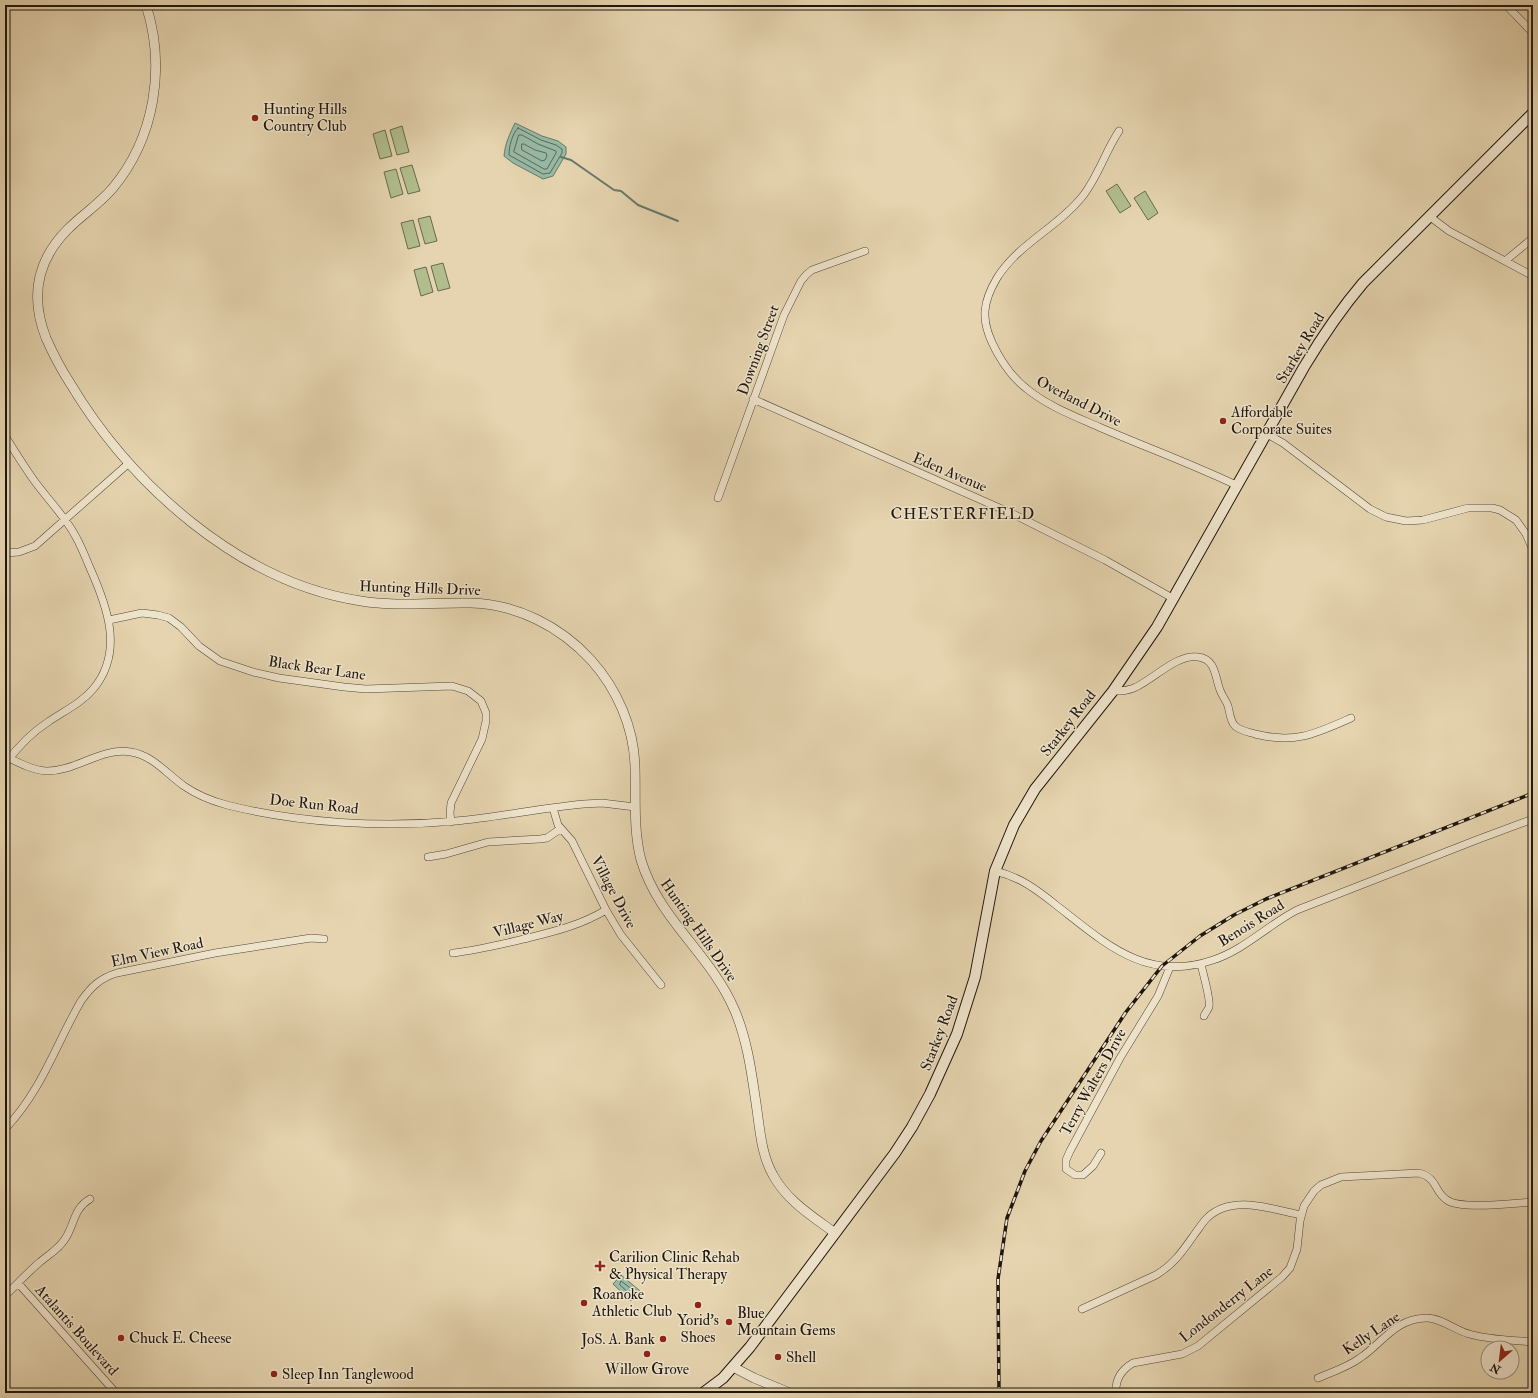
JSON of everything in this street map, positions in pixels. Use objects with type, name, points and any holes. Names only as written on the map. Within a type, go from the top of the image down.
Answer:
[{"type":"main road","name":"Starkey Road","points":[[703,1393],[723,1378],[750,1347],[895,1153],[912,1127],[943,1067],[960,1027],[975,977],[995,871],[1014,825],[1035,789],[1113,691],[1142,651],[1174,599],[1304,367],[1340,311],[1363,283],[1533,112]]},
{"type":"street","name":"Hunting Hills Drive","points":[[146,5],[155,41],[156,60],[154,98],[144,133],[131,161],[111,190],[69,229],[51,250],[41,271],[37,291],[39,316],[44,332],[62,369],[94,421],[129,463],[160,495],[204,531],[254,563],[298,585],[341,598],[375,603],[475,603],[495,606],[531,617],[558,632],[588,656],[610,684],[625,715],[634,747],[636,836],[639,853],[645,872],[653,890],[668,914],[714,974],[733,1005],[740,1024],[746,1043],[760,1133],[768,1165],[774,1177],[788,1197],[835,1233]]},
{"type":"street","points":[[1506,5],[1533,33]]},
{"type":"street","name":"Overland Drive","points":[[1119,131],[1108,149],[1093,181],[1082,196],[1063,216],[1017,252],[997,278],[986,303],[985,312],[987,328],[993,343],[1010,373],[1026,389],[1041,400],[1074,416],[1238,486]]},
{"type":"street","points":[[1429,216],[1449,231],[1533,276]]},
{"type":"street","points":[[1505,261],[1533,238]]},
{"type":"street","name":"Downing Street","points":[[718,498],[784,315],[801,281],[812,270],[865,251]]},
{"type":"street","name":"Eden Avenue","points":[[753,399],[1013,514],[1111,563],[1174,599]]},
{"type":"street","points":[[1267,434],[1283,443],[1378,514],[1406,522],[1436,517],[1468,508],[1492,508],[1504,512],[1516,520],[1526,534],[1533,550]]},
{"type":"street","points":[[5,436],[31,478],[65,520],[80,546],[95,579],[109,620],[111,639],[106,669],[100,680],[86,697],[41,726],[28,737],[7,761]]},
{"type":"street","points":[[5,553],[19,552],[32,548],[129,463]]},
{"type":"street","name":"Black Bear Lane","points":[[109,620],[142,613],[169,618],[182,627],[204,651],[220,661],[246,670],[279,678],[344,688],[366,689],[452,686],[468,691],[476,696],[484,706],[486,721],[482,739],[451,802],[451,822]]},
{"type":"street","points":[[1113,691],[1129,690],[1177,661],[1198,657],[1210,662],[1213,667],[1217,684],[1226,701],[1230,717],[1236,726],[1242,730],[1268,737],[1293,738],[1313,734],[1351,718]]},
{"type":"street","name":"Doe Run Road","points":[[7,761],[29,768],[47,771],[58,770],[110,753],[122,751],[131,752],[148,758],[196,793],[209,800],[246,809],[290,817],[350,822],[451,822],[584,804],[602,803],[635,807]]},
{"type":"street","name":"Village Drive","points":[[553,808],[560,829],[567,834],[572,841],[606,910],[631,949],[661,985]]},
{"type":"street","name":"Benois Road","points":[[995,871],[1008,874],[1025,882],[1107,944],[1122,953],[1141,961],[1181,968],[1201,964],[1228,954],[1277,921],[1297,910],[1472,841],[1533,819]]},
{"type":"street","points":[[428,858],[488,842],[540,839],[554,834],[560,829]]},
{"type":"street","name":"Village Way","points":[[453,952],[476,950],[570,927],[593,918],[606,910]]},
{"type":"street","name":"Elm View Road","points":[[5,1128],[26,1104],[37,1088],[81,1001],[90,988],[104,978],[117,973],[215,953],[311,938],[324,939]]},
{"type":"street","points":[[1201,964],[1209,996],[1209,1006],[1204,1016]]},
{"type":"street","name":"Terry Walters Drive","points":[[1101,1153],[1093,1166],[1083,1175],[1075,1175],[1066,1169],[1066,1160],[1070,1151],[1120,1058],[1158,996],[1170,967]]},
{"type":"street","name":"Londonderry Lane","points":[[1116,1393],[1118,1379],[1126,1367],[1133,1363],[1189,1351],[1198,1346],[1282,1277],[1290,1268],[1295,1255],[1301,1215],[1304,1206],[1314,1191],[1328,1181],[1341,1176],[1419,1173],[1430,1178],[1445,1200],[1455,1204],[1472,1205],[1533,1202]]},
{"type":"street","points":[[5,1296],[40,1262],[60,1247],[66,1238],[76,1213],[83,1203],[90,1199]]},
{"type":"street","points":[[1082,1309],[1156,1275],[1166,1268],[1176,1260],[1201,1225],[1217,1212],[1237,1205],[1247,1205],[1301,1215]]},
{"type":"street","name":"Atalantis Boulevard","points":[[18,1283],[116,1393]]},
{"type":"street","name":"Kelly Lane","points":[[1318,1378],[1358,1360],[1390,1332],[1400,1326],[1419,1319],[1429,1318],[1457,1330],[1478,1336],[1533,1342]]},
{"type":"street","points":[[733,1367],[754,1378],[790,1393]]},
{"type":"shaded area","points":[[402,126],[409,152],[397,155],[390,130]]},
{"type":"shaded area","points":[[385,130],[392,156],[380,159],[373,134]]},
{"type":"shaded area","points":[[412,165],[420,191],[408,194],[400,168]]},
{"type":"shaded area","points":[[396,169],[403,194],[391,198],[384,172]]},
{"type":"shaded area","points":[[1117,184],[1131,206],[1120,213],[1106,191]]},
{"type":"shaded area","points":[[1145,191],[1158,213],[1148,220],[1134,198]]},
{"type":"shaded area","points":[[430,216],[437,241],[425,244],[418,219]]},
{"type":"shaded area","points":[[413,220],[420,246],[408,249],[401,223]]},
{"type":"shaded area","points":[[443,263],[450,288],[438,291],[431,266]]},
{"type":"shaded area","points":[[426,267],[433,292],[421,296],[414,270]]},
{"type":"water","points":[[515,123],[542,136],[558,141],[566,147],[566,154],[553,176],[543,179],[513,163],[504,156],[507,143]]},
{"type":"water","points":[[621,1275],[640,1291],[631,1301],[613,1284]]},
{"type":"waterway","points":[[561,157],[571,160],[614,190],[621,191],[638,205],[678,221]]},
{"type":"railway","points":[[999,1393],[998,1279],[1007,1218],[1025,1171],[1041,1141],[1126,1012],[1162,966],[1200,936],[1234,915],[1266,899],[1533,793]]},
{"type":"place","name":"Hunting Hills Country Club","points":[[255,118]]},
{"type":"place","name":"Affordable Corporate Suites","points":[[1223,421]]},
{"type":"place","name":"Carilion Clinic Rehab & Physical Therapy","points":[[600,1266]]},
{"type":"place","name":"Roanoke Athletic Club","points":[[584,1303]]},
{"type":"place","name":"Yorid's Shoes","points":[[698,1305]]},
{"type":"place","name":"Blue Mountain Gems","points":[[729,1322]]},
{"type":"place","name":"Chuck E. Cheese","points":[[121,1338]]},
{"type":"place","name":"JoS. A. Bank","points":[[663,1339]]},
{"type":"place","name":"Willow Grove","points":[[647,1354]]},
{"type":"place","name":"Shell","points":[[778,1357]]},
{"type":"place","name":"Sleep Inn Tanglewood","points":[[274,1374]]},
{"type":"district","name":"CHESTERFIELD","points":[[963,513]]}]
